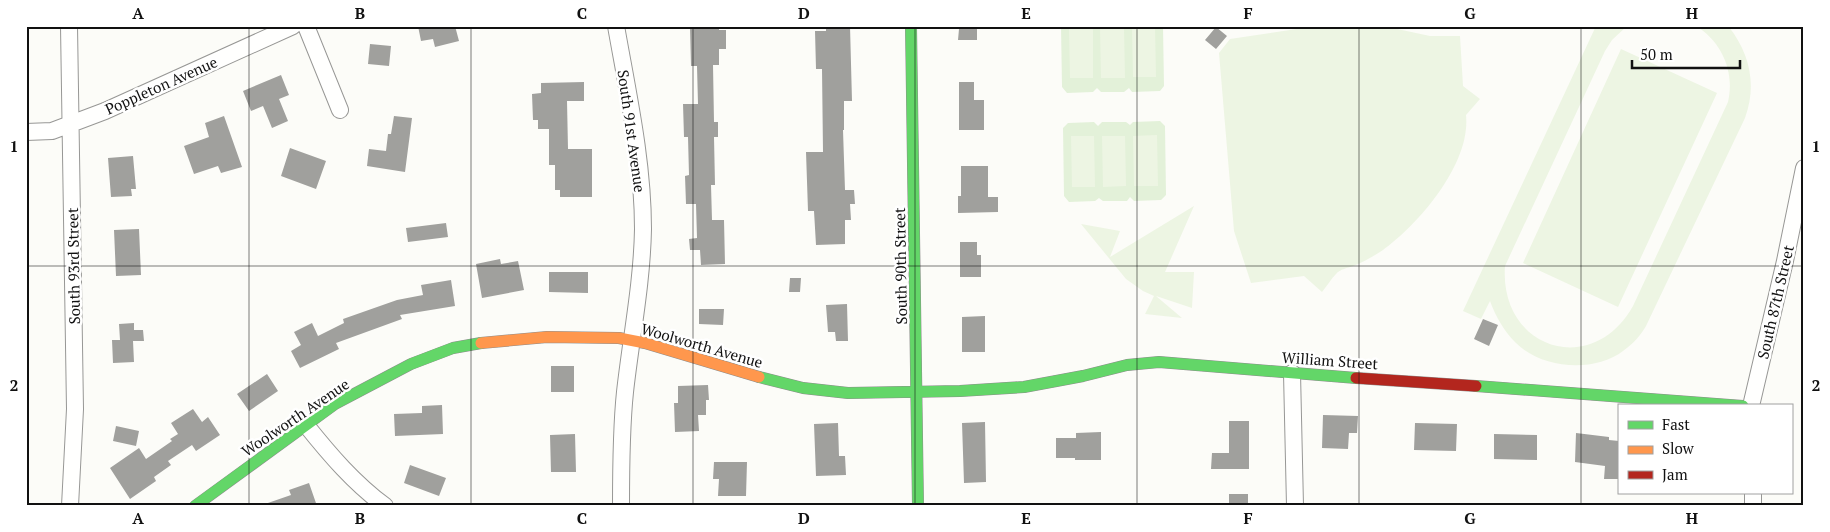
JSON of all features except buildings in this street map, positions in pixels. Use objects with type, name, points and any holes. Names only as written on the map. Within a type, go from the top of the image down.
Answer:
[{"type":"street","name":"South 93rd Street","points":[[69,26],[72,103],[70,124],[75,409],[70,506]]},
{"type":"street","name":"Poppleton Avenue","points":[[26,132],[52,132],[105,111],[293,26]]},
{"type":"street","points":[[306,26],[340,110]]},
{"type":"street","name":"South 91st Avenue","points":[[616,26],[638,150],[642,188],[641,266],[623,427],[622,506]]},
{"type":"street","name":"South 90th Street","points":[[912,26],[918,506]]},
{"type":"street","name":"South 87th Street","points":[[1751,404],[1785,261],[1804,168]]},
{"type":"street","name":"Woolworth Avenue","points":[[195,506],[336,404],[411,364],[453,348],[511,339],[548,337],[619,338],[645,342],[803,388],[848,393],[917,392]]},
{"type":"street","name":"William Street","points":[[917,392],[1024,386],[1150,362],[1716,404]]},
{"type":"street","points":[[1292,373],[1295,506]]},
{"type":"street","points":[[306,425],[355,482],[385,506]]},
{"type":"green space","points":[[1061,26],[1163,26],[1164,86],[1160,91],[1132,92],[1129,88],[1124,92],[1101,92],[1097,88],[1093,92],[1067,93],[1062,87]]},
{"type":"green space","points":[[1155,26],[1156,77],[1133,77],[1132,27]]},
{"type":"green space","points":[[1596,26],[1627,26],[1612,40],[1605,51],[1505,266],[1507,295],[1517,318],[1532,334],[1551,344],[1573,347],[1595,342],[1615,329],[1633,306],[1728,102],[1730,80],[1724,59],[1713,40],[1696,26],[1729,27],[1742,48],[1746,59],[1751,82],[1751,94],[1745,118],[1644,330],[1630,346],[1611,358],[1598,363],[1568,365],[1540,358],[1527,352],[1516,343],[1501,324],[1490,301],[1481,319],[1463,311]]},
{"type":"green space","points":[[1093,27],[1093,78],[1070,78],[1069,28]]},
{"type":"green space","points":[[1100,27],[1124,27],[1125,78],[1101,78]]},
{"type":"green space","points":[[1388,27],[1430,36],[1460,36],[1463,86],[1480,99],[1466,115],[1465,133],[1460,153],[1452,172],[1427,208],[1397,238],[1369,259],[1338,272],[1322,292],[1304,276],[1251,283],[1234,231],[1219,53],[1230,39],[1303,28]]},
{"type":"green space","points":[[1621,49],[1717,93],[1618,307],[1523,263]]},
{"type":"green space","points":[[1160,121],[1165,126],[1166,195],[1161,200],[1134,201],[1130,197],[1127,201],[1103,201],[1099,198],[1095,201],[1069,202],[1064,196],[1063,128],[1068,123],[1094,122],[1098,126],[1102,122],[1126,122],[1130,125],[1133,122]]},
{"type":"green space","points":[[1157,135],[1158,186],[1134,186],[1133,136]]},
{"type":"green space","points":[[1071,136],[1094,136],[1095,187],[1072,187]]},
{"type":"green space","points":[[1102,136],[1125,136],[1126,186],[1103,187]]},
{"type":"green space","points":[[1194,206],[1165,272],[1194,272],[1192,308],[1156,296],[1182,318],[1145,314],[1154,296],[1126,279],[1081,224],[1120,231],[1110,257]]},
{"type":"traffic: fast","points":[[911,26],[918,506]]},
{"type":"traffic: fast","points":[[195,506],[335,404],[411,364],[453,348],[481,343]]},
{"type":"traffic: fast","points":[[759,377],[803,388],[848,393],[960,391],[1024,387],[1083,376],[1127,365],[1159,362],[1356,378]]},
{"type":"traffic: fast","points":[[1476,386],[1716,404]]},
{"type":"traffic: slow","points":[[481,343],[547,337],[619,338],[645,343],[759,377]]},
{"type":"traffic: jam","points":[[1356,378],[1476,386]]}]
